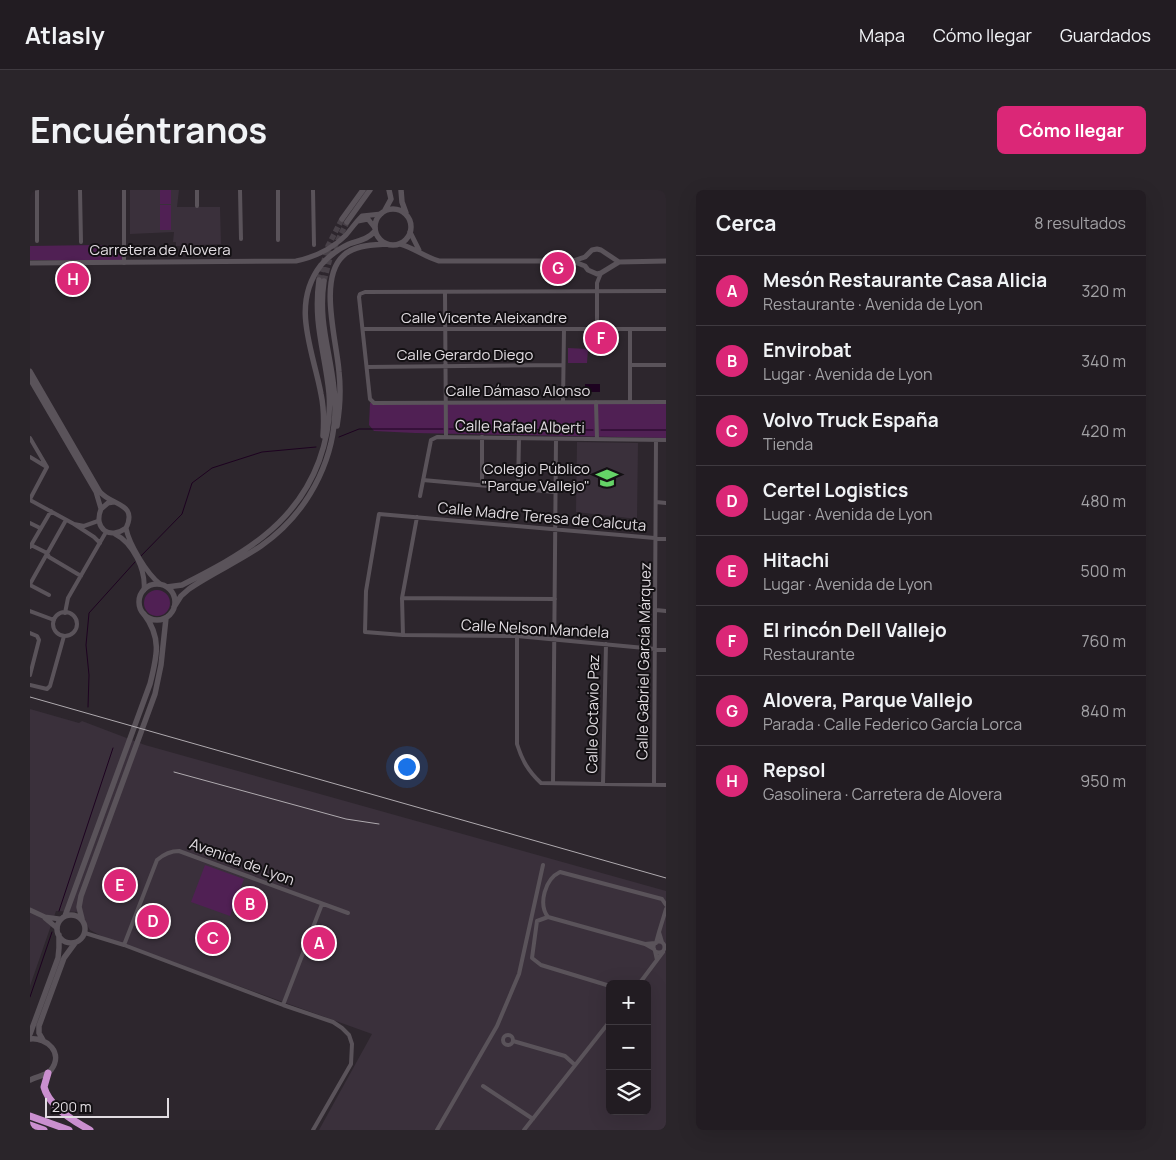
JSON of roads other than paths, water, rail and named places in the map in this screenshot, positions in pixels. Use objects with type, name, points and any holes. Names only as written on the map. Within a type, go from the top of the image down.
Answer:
[{"type":"highway","points":[[48,1073],[44,1087],[49,1099],[67,1115],[90,1130]]},
{"type":"highway","points":[[30,1116],[70,1130]]},
{"type":"highway","points":[[30,1125],[44,1130]]},
{"type":"main road","points":[[363,190],[344,220],[370,190]]},
{"type":"main road","points":[[322,454],[324,408],[306,327],[304,307],[306,296],[316,273],[327,259],[342,248],[367,239],[375,229],[376,222],[391,199],[389,190]]},
{"type":"main road","points":[[144,614],[154,620],[166,618],[181,596],[195,585],[256,550],[282,530],[307,501],[332,453],[336,435],[340,397],[338,362],[331,313],[332,274],[339,260],[348,252],[365,246],[400,244],[408,237],[410,221],[402,202],[401,190]]},
{"type":"main road","points":[[383,212],[396,209],[407,215]]},
{"type":"main road","points":[[375,229],[381,240],[387,244]]},
{"type":"main road","points":[[30,1034],[58,958],[60,948],[57,928],[141,711],[151,677],[156,650],[154,630],[141,610],[139,599],[144,590],[152,585],[179,586],[249,547],[272,530],[292,509],[305,492],[314,475],[327,435],[330,403],[316,317],[321,281],[322,321],[334,391],[335,410],[331,444],[324,468]]},
{"type":"main road","points":[[167,587],[174,596],[174,607]]},
{"type":"main road","points":[[32,1078],[48,1073],[52,1068],[55,1057],[52,1047],[38,1033],[38,1026],[64,958],[85,933],[85,924],[80,911],[80,899],[134,753],[160,674],[166,618]]},
{"type":"main road","points":[[62,918],[74,914],[82,919]]},
{"type":"main road","points":[[59,935],[67,942],[75,943]]},
{"type":"main road","points":[[30,1039],[43,1040]]},
{"type":"street","points":[[37,190],[37,240]]},
{"type":"street","points":[[80,190],[81,242]]},
{"type":"street","points":[[124,190],[124,263]]},
{"type":"street","points":[[197,190],[197,206]]},
{"type":"street","points":[[240,190],[241,239]]},
{"type":"street","points":[[278,190],[278,240]]},
{"type":"street","points":[[314,190],[314,245]]},
{"type":"street","points":[[358,221],[365,215],[383,212]]},
{"type":"street","points":[[358,221],[368,219],[375,229]]},
{"type":"street","name":"Carretera de Alovera","points":[[30,263],[291,262],[310,258],[328,249],[358,221]]},
{"type":"street","points":[[410,232],[419,251]]},
{"type":"street","points":[[400,244],[419,251],[427,257],[443,262],[572,261],[585,257],[588,253],[597,249],[619,262]]},
{"type":"street","points":[[608,255],[608,268]]},
{"type":"street","points":[[585,257],[585,266]]},
{"type":"street","points":[[572,261],[585,266],[592,273],[597,283]]},
{"type":"street","points":[[597,329],[597,283],[602,273],[619,262],[666,261]]},
{"type":"street","points":[[592,273],[602,273]]},
{"type":"street","points":[[367,367],[359,297],[364,292],[666,292]]},
{"type":"street","points":[[445,293],[446,437]]},
{"type":"street","name":"Calle Vicente Aleixandre","points":[[363,329],[666,329]]},
{"type":"street","points":[[563,402],[564,329]]},
{"type":"street","points":[[630,329],[630,402]]},
{"type":"street","name":"Calle Gerardo Diego","points":[[367,367],[563,365]]},
{"type":"street","points":[[630,366],[666,365]]},
{"type":"street","name":"Calle Dámaso Alonso","points":[[367,367],[371,402],[666,402]]},
{"type":"street","points":[[30,371],[100,492],[127,509],[130,519],[126,528],[115,534]]},
{"type":"street","points":[[30,379],[98,496],[100,509],[98,521],[102,528],[126,542],[137,560],[143,574],[144,590]]},
{"type":"street","points":[[596,402],[597,439]]},
{"type":"street","name":"Calle Rafael Alberti","points":[[420,496],[431,440],[437,436],[666,440]]},
{"type":"street","points":[[482,437],[482,485]]},
{"type":"street","points":[[30,438],[47,467]]},
{"type":"street","points":[[518,489],[519,438]]},
{"type":"street","points":[[553,783],[556,438]]},
{"type":"street","name":"Calle Gabriel García Márquez","points":[[654,785],[656,440]]},
{"type":"street","points":[[30,457],[47,467]]},
{"type":"street","points":[[47,467],[30,499],[74,524],[94,537],[100,544]]},
{"type":"street","points":[[424,480],[555,492]]},
{"type":"street","points":[[100,509],[108,503],[114,502]]},
{"type":"street","points":[[656,502],[666,502]]},
{"type":"street","points":[[51,512],[31,546],[47,553],[49,557],[81,576]]},
{"type":"street","name":"Calle Madre Teresa de Calcuta","points":[[403,635],[370,634],[365,632],[366,591],[379,514],[666,539]]},
{"type":"street","points":[[403,635],[402,598],[417,517]]},
{"type":"street","points":[[49,596],[30,584],[66,520]]},
{"type":"street","points":[[74,524],[84,526],[98,521]]},
{"type":"street","points":[[30,523],[40,528]]},
{"type":"street","points":[[126,528],[143,563],[160,584]]},
{"type":"street","points":[[65,613],[68,598],[106,532]]},
{"type":"street","points":[[402,598],[555,599]]},
{"type":"street","points":[[656,610],[666,611]]},
{"type":"street","points":[[30,611],[54,620]]},
{"type":"street","points":[[65,613],[75,617],[77,625],[74,632],[68,636],[64,636],[55,630],[54,620],[58,615],[65,613]]},
{"type":"street","points":[[30,633],[37,636],[39,640],[30,675]]},
{"type":"street","name":"Calle Nelson Mandela","points":[[403,635],[517,636],[666,650]]},
{"type":"street","points":[[30,686],[47,689],[50,686],[64,636]]},
{"type":"street","points":[[517,636],[517,744],[522,759],[530,773],[541,783],[666,785]]},
{"type":"street","name":"Calle Octavio Paz","points":[[603,784],[606,644]]},
{"type":"street","name":"Avenida de Lyon","points":[[124,945],[157,860],[164,854],[172,851],[179,851],[348,913]]},
{"type":"street","points":[[437,1130],[497,1026],[519,974],[543,865]]},
{"type":"street","points":[[548,917],[543,905],[548,883],[554,875],[560,872],[662,899],[666,905]]},
{"type":"street","points":[[282,1005],[322,904]]},
{"type":"street","points":[[657,960],[654,950],[655,943],[666,909]]},
{"type":"street","points":[[35,914],[62,918]]},
{"type":"street","points":[[35,914],[57,928]]},
{"type":"street","points":[[606,985],[541,966],[535,962],[532,958],[537,921],[548,917],[645,944],[659,953],[664,950]]},
{"type":"street","points":[[642,980],[664,950],[664,943],[659,932]]},
{"type":"street","points":[[85,933],[124,945],[282,1005],[334,1022],[342,1028],[349,1035],[352,1044],[351,1064],[313,1130]]},
{"type":"street","points":[[645,944],[664,943]]},
{"type":"street","points":[[524,1130],[607,1025]]},
{"type":"street","points":[[513,1041],[565,1056],[575,1065]]},
{"type":"street","points":[[483,1086],[533,1119]]},
{"type":"waterway","points":[[339,437],[359,429],[443,429]]},
{"type":"waterway","points":[[449,429],[593,430]]},
{"type":"waterway","points":[[601,430],[666,430]]},
{"type":"waterway","points":[[140,557],[182,514],[192,483],[212,468],[262,452],[316,447]]},
{"type":"waterway","points":[[88,707],[89,675],[86,645],[89,613],[135,562]]},
{"type":"waterway","points":[[59,911],[113,748]]},
{"type":"waterway","points":[[30,997],[52,932]]},
{"type":"tunnel","points":[[319,280],[328,246],[342,219]]},
{"type":"tunnel","points":[[324,281],[331,254],[347,222]]},
{"type":"railway","points":[[30,697],[666,878]]},
{"type":"railway","points":[[174,772],[346,819],[379,824]]},
{"type":"place","name":"Alovera, Parque Vallejo","points":[[558,268]]},
{"type":"place","name":"Repsol","points":[[73,279]]},
{"type":"place","name":"El rincón Dell Vallejo","points":[[601,338]]},
{"type":"place","name":"Colegio Público \"Parque Vallejo\"","points":[[607,478]]},
{"type":"place","name":"Hitachi","points":[[120,885]]},
{"type":"place","name":"Envirobat","points":[[250,904]]},
{"type":"place","name":"Certel Logistics","points":[[153,921]]},
{"type":"place","name":"Volvo Truck España","points":[[213,938]]},
{"type":"place","name":"Mesón Restaurante Casa Alicia","points":[[319,943]]}]
